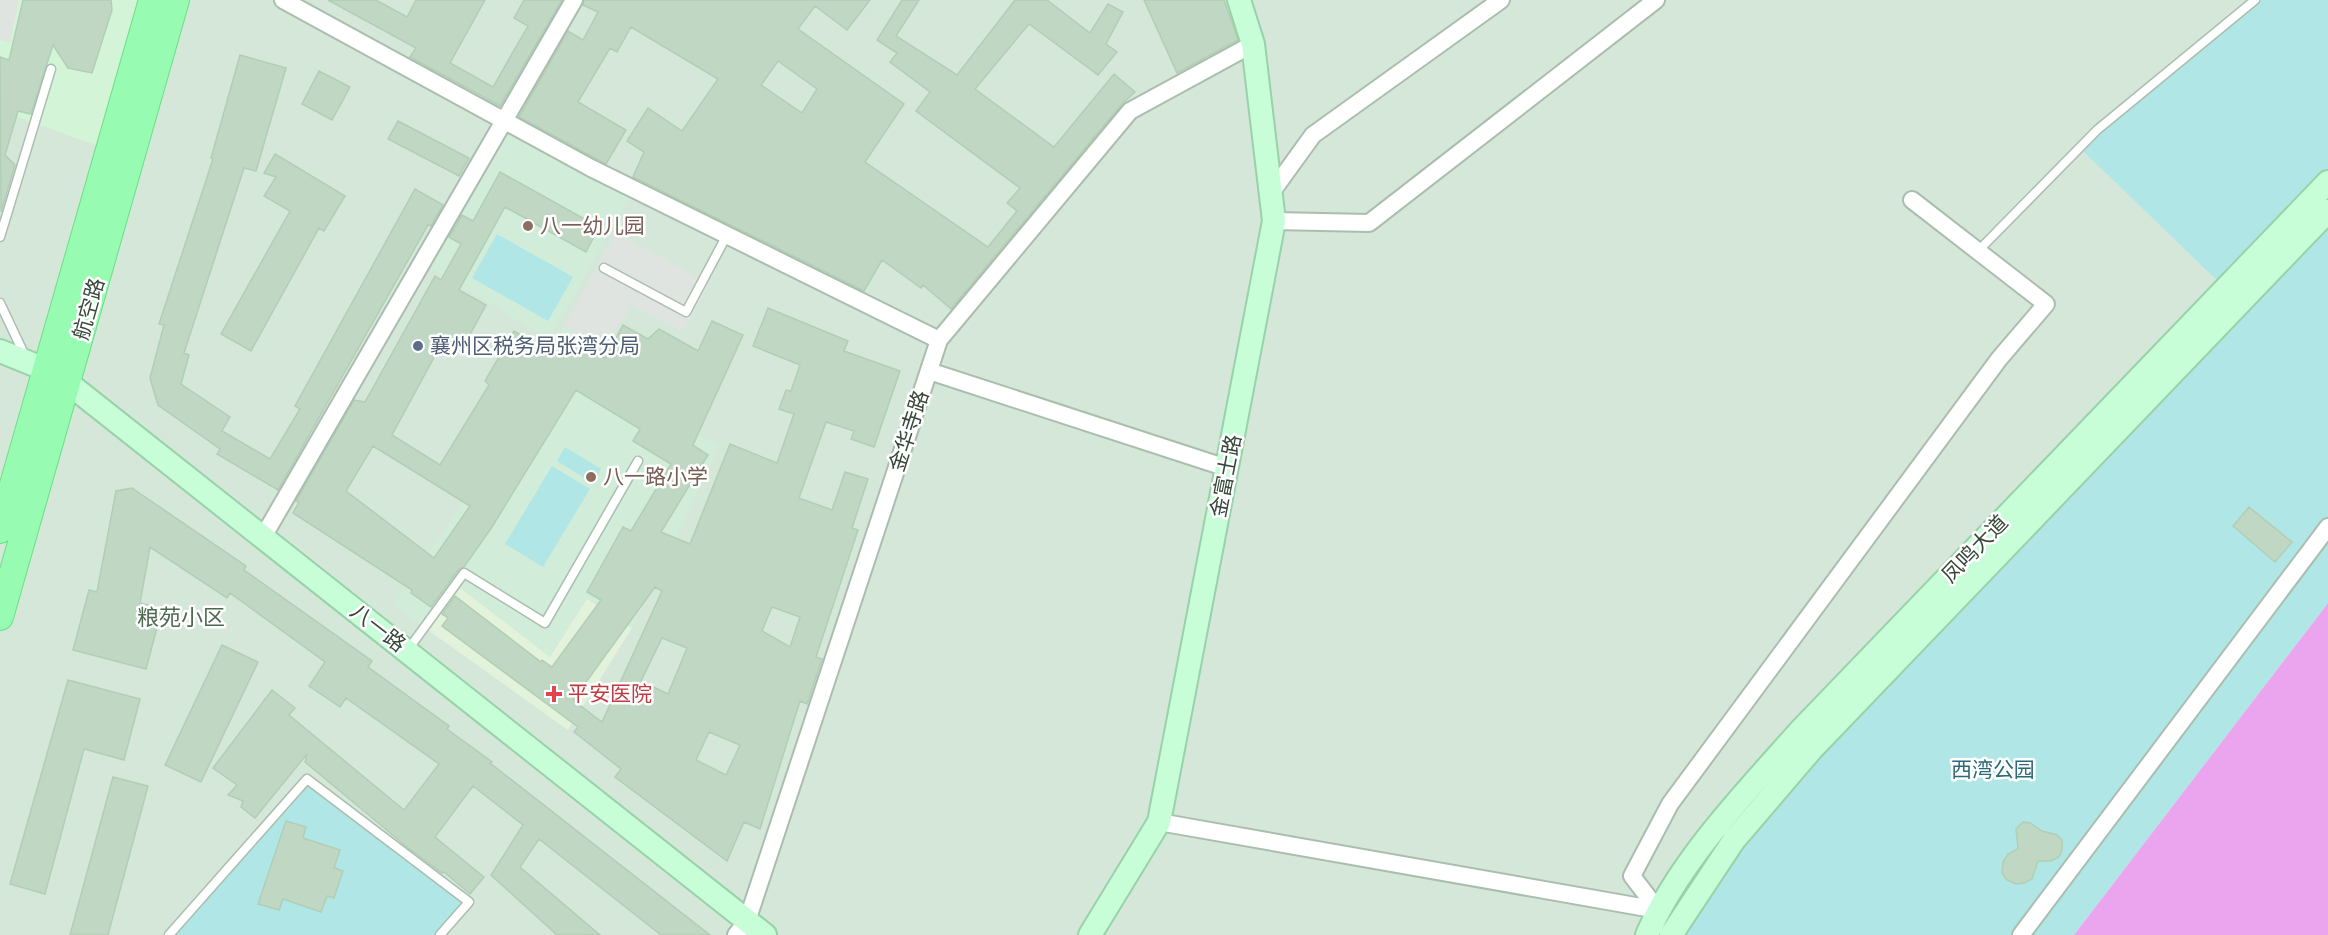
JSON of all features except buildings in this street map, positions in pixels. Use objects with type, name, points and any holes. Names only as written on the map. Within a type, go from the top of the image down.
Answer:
[{"type":"main road","name":"航空路","points":[[0,530],[48,372],[152,0]]},
{"type":"main road","name":"航空路","points":[[0,617],[48,372],[176,0]]},
{"type":"main road","name":"金富士路","points":[[1090,935],[1159,822],[1274,221],[1254,44],[1239,0]]},
{"type":"main road","name":"凤鸣大道","points":[[1647,935],[1658,910],[1716,826],[1799,732],[2328,182]]},
{"type":"main road","name":"凤鸣大道","points":[[1671,935],[1734,840],[1811,750],[2328,211]]},
{"type":"main road","name":"八一路","points":[[0,351],[48,372],[263,537],[407,652],[742,928],[765,935]]},
{"type":"street","points":[[283,0],[591,168],[939,340]]},
{"type":"street","points":[[263,537],[574,0]]},
{"type":"street","points":[[1271,194],[1313,135],[1501,0]]},
{"type":"street","points":[[1274,221],[1369,223],[1656,0]]},
{"type":"street","name":"金华寺路","points":[[742,928],[939,340],[1130,111],[1254,44]]},
{"type":"street","points":[[1658,910],[1632,876],[1670,804],[1999,359],[2046,304],[1912,200]]},
{"type":"street","points":[[929,371],[1227,468]]},
{"type":"street","points":[[2021,935],[2328,527]]},
{"type":"street","points":[[1159,822],[1658,910]]},
{"type":"lane","points":[[1978,251],[2097,130],[2255,0]]},
{"type":"lane","points":[[0,237],[51,69]]},
{"type":"lane","points":[[604,268],[686,312],[727,235]]},
{"type":"lane","points":[[0,303],[48,372]]},
{"type":"lane","points":[[407,652],[464,573],[545,623],[638,460]]},
{"type":"lane","points":[[169,935],[307,779],[469,902],[440,935]]},
{"type":"shaded area","points":[[0,0],[2328,0],[2328,182],[1647,935],[0,935]]},
{"type":"shaded area","points":[[0,0],[144,0],[104,148],[0,111]]},
{"type":"shaded area","points":[[0,0],[19,0],[10,43],[0,40]]},
{"type":"shaded area","name":"八一幼儿园","points":[[504,122],[634,189],[549,339],[422,263]]},
{"type":"shaded area","points":[[616,232],[709,284],[683,331],[632,305],[603,349],[564,326]]},
{"type":"shaded area","name":"八一路小学","points":[[564,326],[603,349],[593,371],[720,447],[632,628],[587,600],[550,657],[460,588],[428,630],[393,606],[459,508]]},
{"type":"shaded area","name":"平安医院","points":[[460,588],[550,657],[587,599],[632,628],[568,730],[428,630]]},
{"type":"shaded area","points":[[2328,603],[2328,935],[2074,935]]},
{"type":"green space","name":"西湾公园","points":[[2255,0],[2328,0],[2328,603],[2074,935],[1647,935],[1716,826],[2224,287],[2084,152],[2097,130]]},
{"type":"green space","points":[[497,234],[573,277],[548,321],[472,278]]},
{"type":"green space","points":[[565,447],[601,469],[593,483],[557,461]]},
{"type":"green space","points":[[552,466],[590,489],[543,567],[505,544]]},
{"type":"green space","points":[[307,779],[469,902],[440,935],[170,935]]},
{"type":"place","name":"八一幼儿园","points":[[528,226]]},
{"type":"place","name":"襄州区税务局张湾分局","points":[[418,346]]},
{"type":"place","name":"八一路小学","points":[[591,477]]},
{"type":"place","name":"平安医院","points":[[554,694]]},
{"type":"district","name":"粮苑小区","points":[[181,617]]}]
